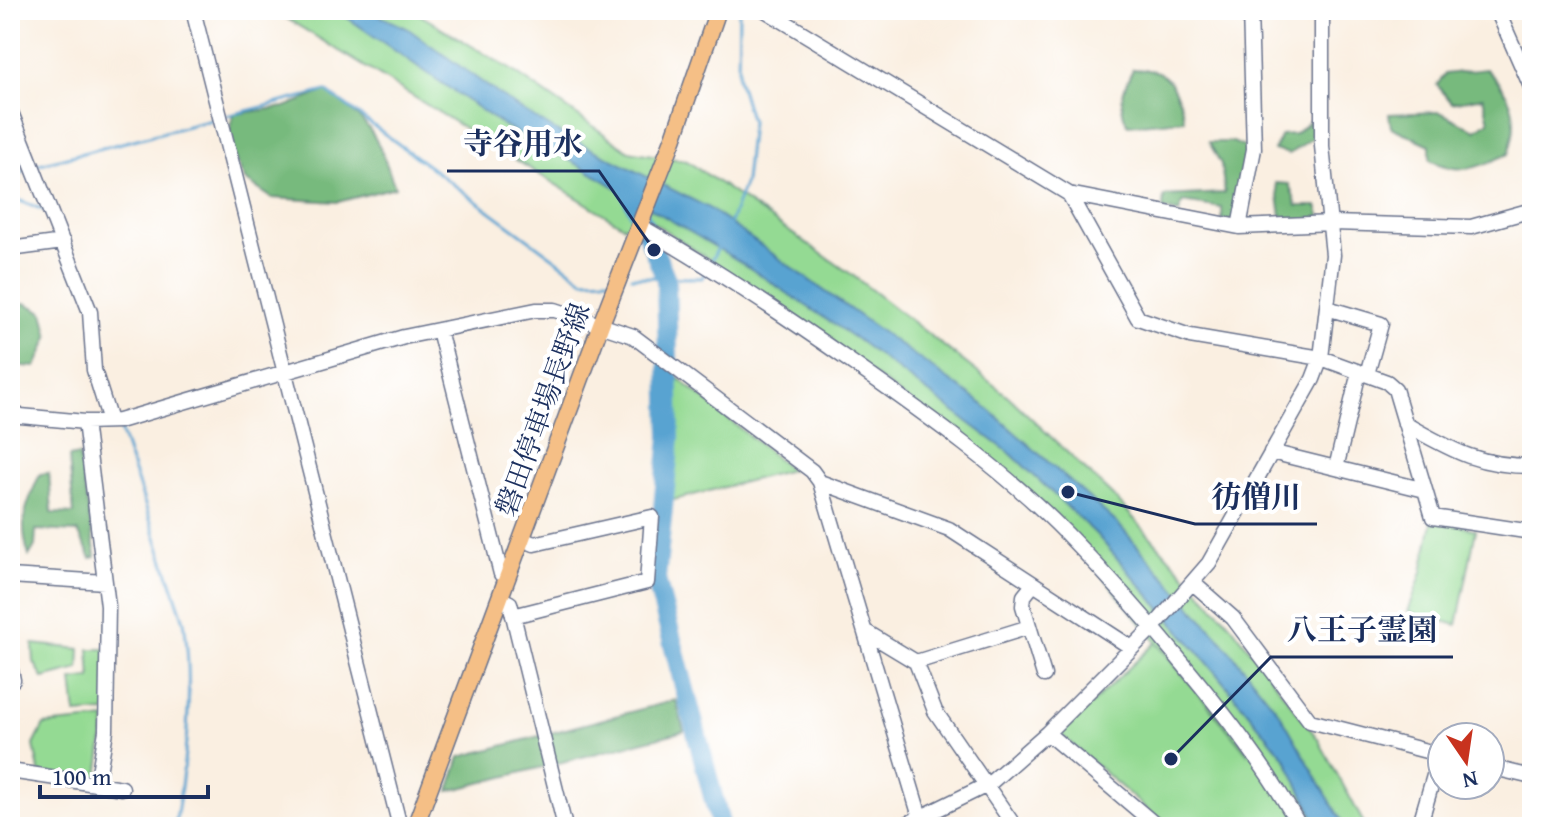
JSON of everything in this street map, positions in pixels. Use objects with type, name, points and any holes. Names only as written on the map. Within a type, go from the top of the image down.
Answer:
[{"type":"main road","name":"磐田停車場長野線","points":[[415,827],[601,324],[663,166],[718,10]]},
{"type":"street","points":[[193,10],[400,827]]},
{"type":"street","points":[[765,10],[1069,194],[1239,227],[1332,223],[1471,227],[1532,210]]},
{"type":"street","points":[[1239,227],[1254,149],[1250,10]]},
{"type":"street","points":[[901,827],[922,822],[989,784],[1047,733],[1193,583],[1271,452],[1321,358],[1333,255],[1322,146],[1322,10]]},
{"type":"street","points":[[1497,10],[1532,89]]},
{"type":"street","points":[[10,110],[90,312],[94,370],[110,421]]},
{"type":"street","points":[[1069,194],[1138,318],[1190,336],[1321,358],[1387,382],[1395,389],[1433,517],[1532,532]]},
{"type":"street","points":[[640,226],[727,275],[961,440],[1065,532],[1154,626],[1271,775],[1300,827]]},
{"type":"street","points":[[10,249],[63,242]]},
{"type":"street","points":[[1327,308],[1381,324],[1363,373],[1336,468]]},
{"type":"street","points":[[10,415],[85,422],[110,421],[439,330],[536,310],[555,310],[633,336],[812,471],[820,482],[868,633],[922,822]]},
{"type":"street","points":[[439,330],[501,574],[508,577]]},
{"type":"street","points":[[85,422],[108,618],[106,731],[97,784]]},
{"type":"street","points":[[1405,424],[1454,452],[1495,466],[1532,466]]},
{"type":"street","points":[[1271,452],[1425,490]]},
{"type":"street","points":[[820,482],[949,529],[1032,586],[1132,648]]},
{"type":"street","points":[[513,616],[647,582],[652,517],[534,544],[522,539]]},
{"type":"street","points":[[10,576],[105,582]]},
{"type":"street","points":[[1193,583],[1233,618],[1310,721],[1426,751]]},
{"type":"street","points":[[1032,586],[1024,596],[1029,627],[1044,675]]},
{"type":"street","points":[[500,598],[510,603],[565,827]]},
{"type":"street","points":[[916,662],[1029,627]]},
{"type":"street","points":[[868,633],[916,662],[935,711],[989,784],[1015,827]]},
{"type":"street","points":[[1047,733],[1158,827]]},
{"type":"street","points":[[10,771],[122,788]]},
{"type":"street","points":[[1506,771],[1532,777]]},
{"type":"street","points":[[1419,827],[1427,801]]},
{"type":"green space","points":[[273,10],[412,10],[510,69],[629,151],[687,161],[851,274],[1008,396],[1116,499],[1231,625],[1318,739],[1366,827],[1167,827],[1060,734],[1156,642],[1249,755],[1081,550],[961,440],[799,319],[651,221],[623,226]]},
{"type":"green space","points":[[1133,69],[1154,71],[1165,77],[1176,94],[1184,120],[1128,125],[1123,111],[1123,97]]},
{"type":"green space","points":[[1486,69],[1503,88],[1512,108],[1514,129],[1508,154],[1478,166],[1451,168],[1430,160],[1430,145],[1391,127],[1389,114],[1440,112],[1475,130],[1489,121],[1483,97],[1452,103],[1437,85],[1445,74]]},
{"type":"green space","points":[[326,91],[355,113],[371,132],[395,187],[338,202],[272,198],[245,180],[227,142],[234,114],[285,107]]},
{"type":"green space","points":[[1312,119],[1318,119],[1321,132],[1289,154],[1274,150],[1281,135],[1295,134]]},
{"type":"green space","points":[[1209,142],[1233,142],[1251,150],[1237,222],[1222,220],[1222,208],[1183,202],[1179,213],[1163,209],[1164,196],[1225,193],[1221,164]]},
{"type":"green space","points":[[1276,183],[1289,184],[1297,206],[1317,206],[1322,220],[1282,222]]},
{"type":"green space","points":[[25,303],[43,312],[49,337],[36,367],[10,365],[10,307]]},
{"type":"green space","points":[[677,377],[791,470],[670,501]]},
{"type":"green space","points":[[79,455],[96,557],[91,558],[78,532],[36,530],[35,546],[29,556],[24,533],[25,514],[40,474],[49,473],[52,513],[74,514],[69,457]]},
{"type":"green space","points":[[1433,517],[1476,530],[1457,625],[1408,612],[1422,572]]},
{"type":"green space","points":[[33,644],[80,649],[79,669],[43,678],[34,662]]},
{"type":"green space","points":[[89,649],[107,649],[106,712],[76,714],[72,680],[91,678]]},
{"type":"green space","points":[[676,700],[684,731],[449,791],[460,757]]},
{"type":"green space","points":[[106,719],[97,784],[40,776],[34,745],[44,725]]},
{"type":"water","points":[[336,10],[367,10],[407,28],[515,106],[556,131],[707,207],[984,405],[1118,524],[1222,641],[1281,715],[1345,827],[1319,827],[1286,759],[1202,656],[1096,534],[1011,454],[856,339],[742,263],[575,163],[504,126]]},
{"type":"waterway","points":[[729,225],[745,182],[751,122],[738,78],[739,10]]},
{"type":"waterway","points":[[226,116],[326,91],[584,280],[608,279]]},
{"type":"waterway","points":[[36,165],[215,119]]},
{"type":"waterway","points":[[10,181],[29,167]]},
{"type":"waterway","points":[[627,185],[666,279],[670,437],[656,579],[721,827]]},
{"type":"waterway","points":[[10,197],[44,210]]},
{"type":"waterway","points":[[711,261],[719,246]]},
{"type":"waterway","points":[[631,277],[702,278],[706,271]]},
{"type":"waterway","points":[[119,427],[184,621],[188,673],[187,724],[175,827]]},
{"type":"place","name":"寺谷用水","points":[[654,250]]},
{"type":"place","name":"彷僧川","points":[[1068,492]]},
{"type":"place","name":"八王子霊園","points":[[1171,759]]}]
